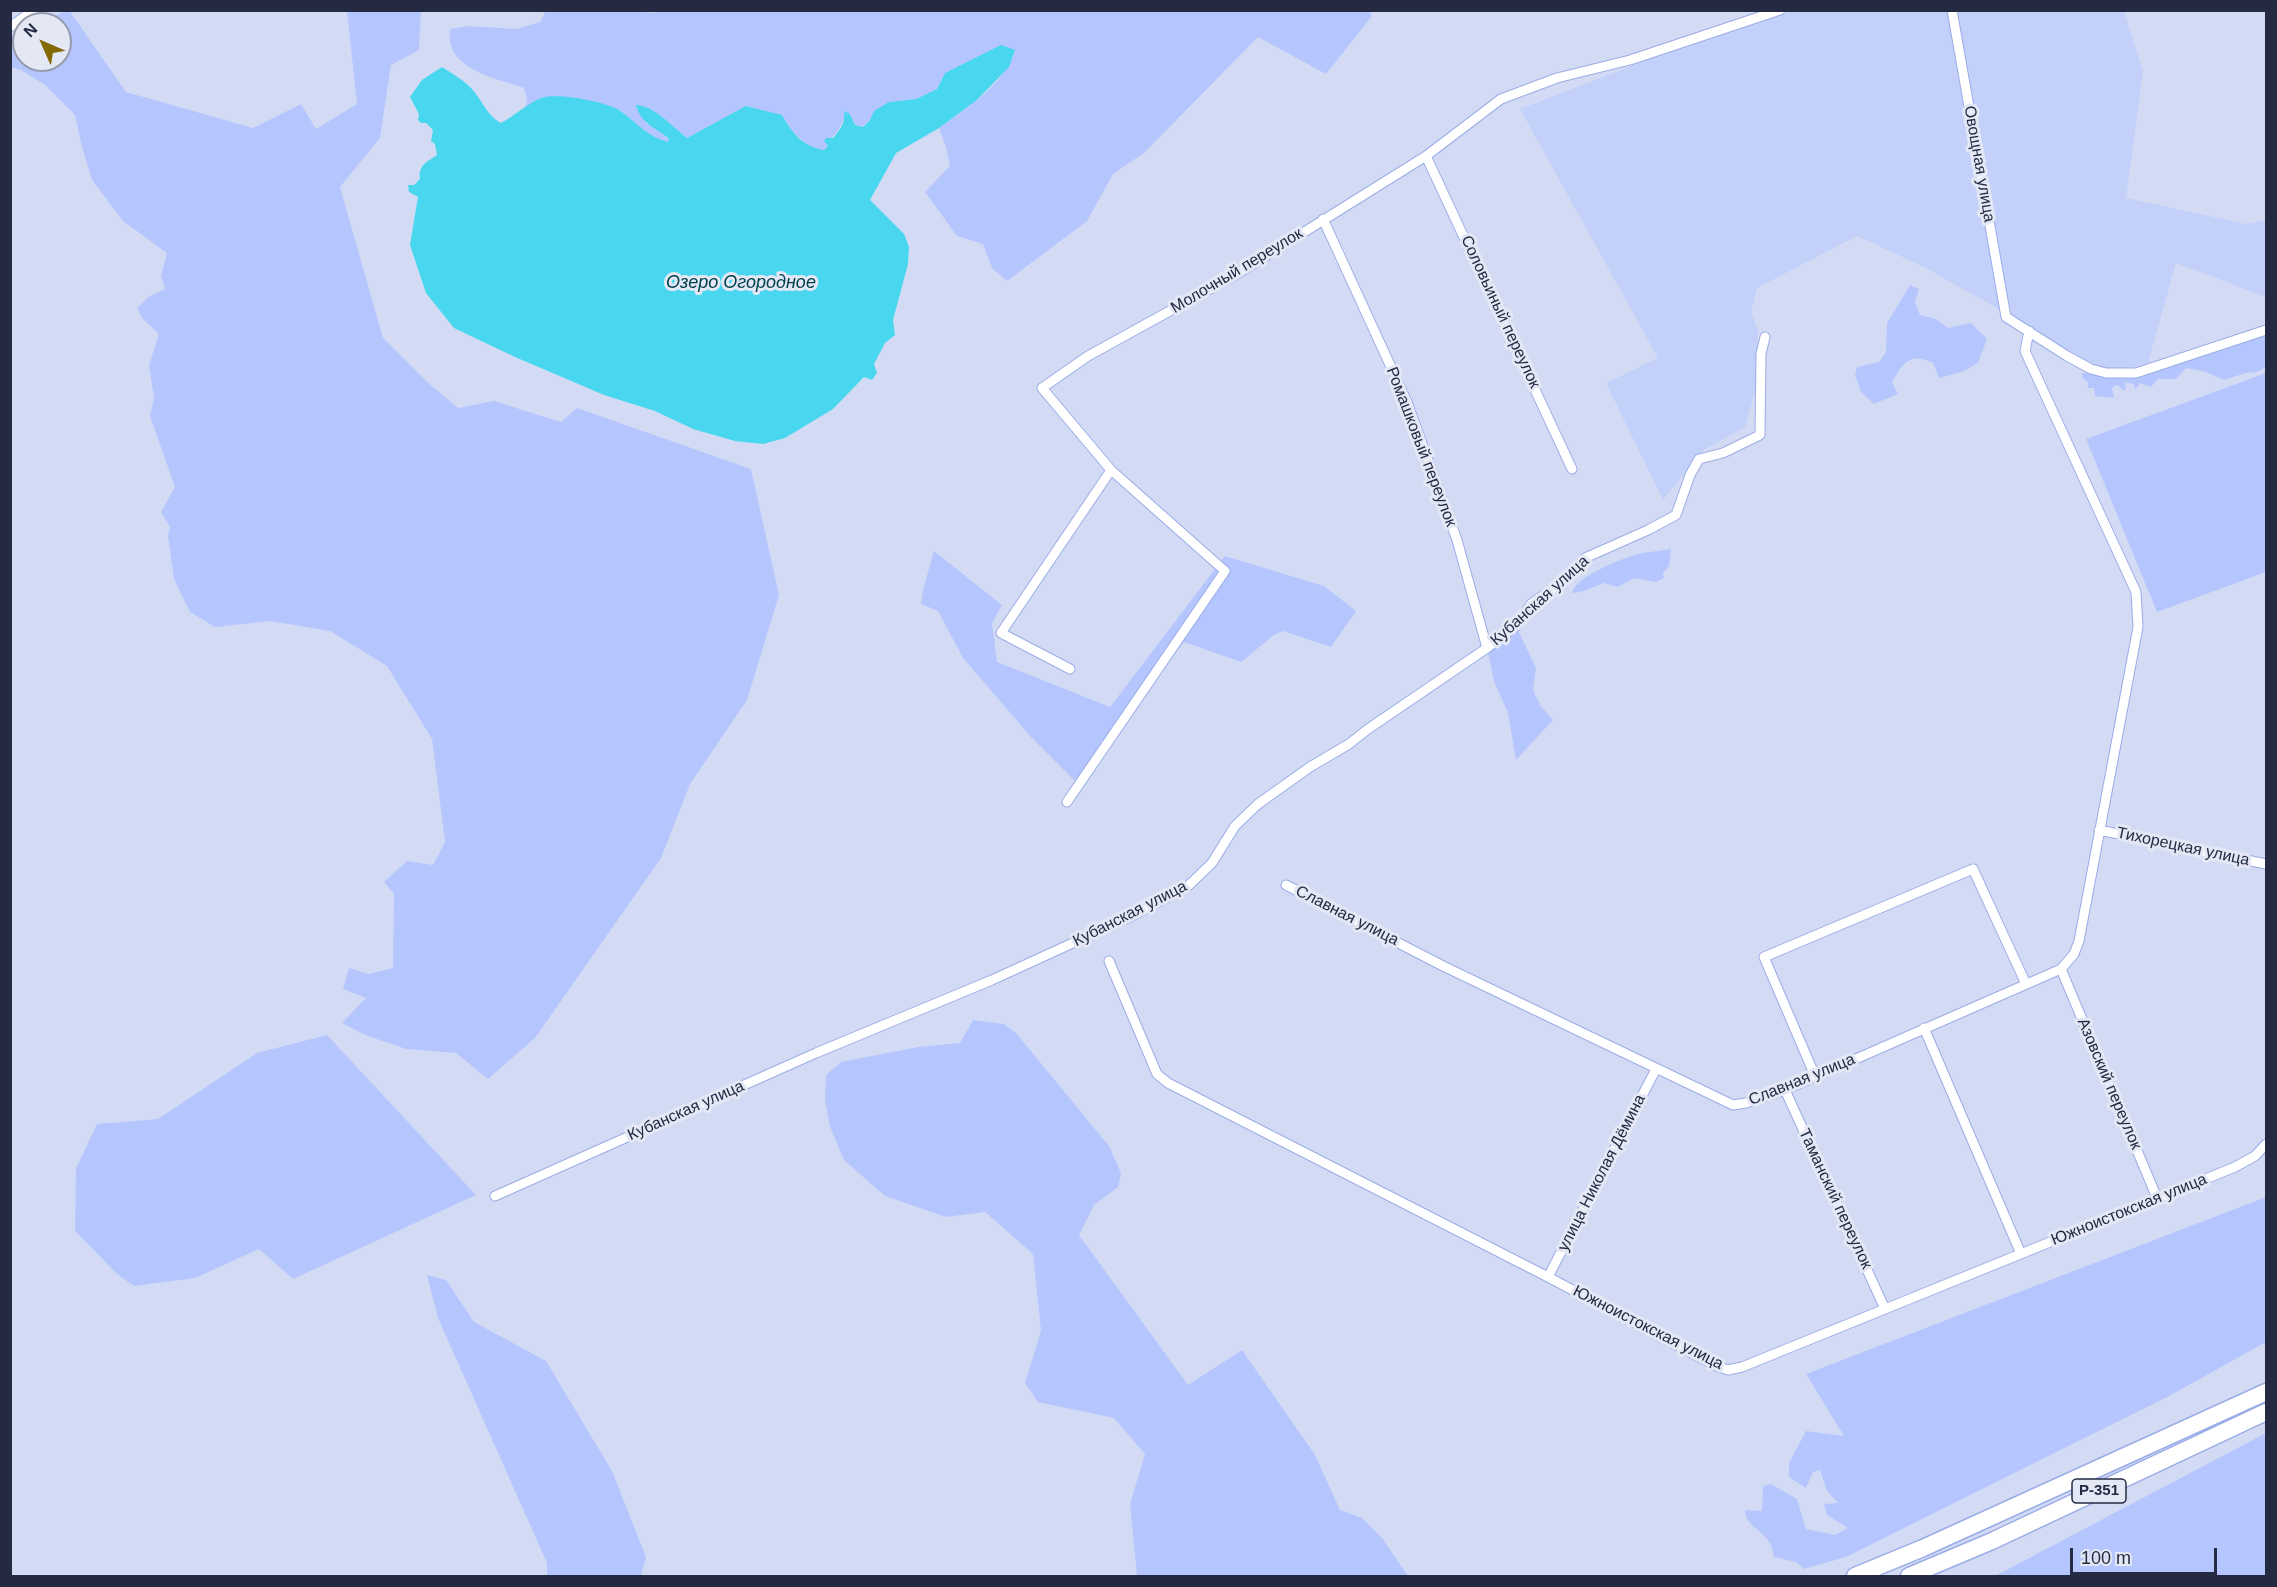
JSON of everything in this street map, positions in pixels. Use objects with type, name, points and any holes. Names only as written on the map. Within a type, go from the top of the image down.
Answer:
[{"type":"highway","name":"Р-351","points":[[1855,1576],[1944,1539],[2266,1392]]},
{"type":"highway","name":"Р-351","points":[[1909,1576],[1992,1540],[2266,1412]]},
{"type":"street","points":[[10,27],[34,10]]},
{"type":"street","name":"Молочный переулок","points":[[1111,470],[1042,388],[1088,356],[1219,285],[1426,156],[1501,99],[1557,78],[1630,60],[1780,10]]},
{"type":"street","name":"Овощная улица","points":[[1952,10],[2006,317],[2029,332]]},
{"type":"street","name":"Соловьиный переулок","points":[[1426,156],[1572,470]]},
{"type":"street","name":"Ромашковый переулок","points":[[1323,219],[1407,402],[1457,540],[1487,648]]},
{"type":"street","points":[[2061,969],[2074,954],[2079,941],[2138,627],[2136,592],[2025,351],[2029,332],[2091,369],[2106,373],[2136,373],[2266,330]]},
{"type":"street","name":"Кубанская улица","points":[[495,1196],[824,1050],[992,980],[1136,914],[1187,887],[1212,863],[1235,826],[1258,804],[1487,648],[1516,626],[1531,604],[1568,578],[1585,558],[1648,530],[1676,514],[1690,475],[1699,459],[1723,453],[1760,435],[1761,354],[1765,337]]},
{"type":"street","points":[[1067,802],[1225,571],[1111,470],[1001,633],[1070,669]]},
{"type":"street","name":"Тихорецкая улица","points":[[2099,830],[2266,864]]},
{"type":"street","points":[[1815,1076],[1764,957],[1973,869],[2026,984]]},
{"type":"street","name":"Славная улица","points":[[1286,885],[1454,971],[1732,1105],[1746,1103],[1785,1090],[2061,969]]},
{"type":"street","name":"Южноистокская улица","points":[[1109,961],[1157,1074],[1168,1083],[1548,1276],[1716,1366],[1728,1370],[1742,1367],[2246,1162],[2266,1144]]},
{"type":"street","name":"Азовский переулок","points":[[2061,969],[2157,1198]]},
{"type":"street","points":[[1924,1028],[2021,1254]]},
{"type":"street","name":"улица Николая Дёмина","points":[[1548,1276],[1656,1069]]},
{"type":"street","name":"Таманский переулок","points":[[1785,1090],[1885,1309]]},
{"type":"shaded area","points":[[546,10],[638,10],[650,13],[668,10],[1369,10],[1372,16],[1326,74],[1258,37],[1144,153],[1113,174],[1087,221],[1007,281],[992,268],[983,244],[957,236],[925,192],[950,166],[939,128],[994,85],[1010,63],[1015,50],[966,63],[945,73],[937,89],[916,99],[889,102],[862,127],[855,125],[850,114],[837,132],[824,141],[828,146],[824,150],[809,147],[790,129],[783,116],[747,106],[687,138],[653,111],[645,123],[656,128],[669,140],[668,142],[655,139],[620,110],[542,97],[525,109],[527,99],[524,88],[474,70],[455,54],[450,43],[450,29],[469,26],[517,29],[540,22]]},
{"type":"shaded area","points":[[347,11],[421,11],[419,50],[391,65],[380,138],[340,187],[383,338],[427,382],[458,408],[494,401],[561,422],[577,408],[751,469],[779,595],[747,700],[690,784],[661,858],[535,1038],[488,1079],[456,1053],[406,1049],[365,1035],[342,1023],[366,998],[343,989],[349,968],[368,974],[393,968],[394,894],[384,882],[407,861],[433,865],[445,842],[432,739],[387,666],[330,631],[270,621],[215,627],[190,612],[174,579],[168,536],[170,527],[161,512],[175,487],[150,416],[154,398],[149,365],[159,334],[142,318],[137,308],[150,296],[165,289],[161,276],[167,253],[123,221],[92,180],[75,115],[45,85],[24,72],[72,72],[72,14],[126,92],[253,128],[301,104],[316,129],[357,104]]},
{"type":"shaded area","points":[[1790,11],[2124,11],[2143,72],[2126,198],[2246,224],[2266,220],[2266,297],[2176,263],[2148,363],[2117,371],[2080,363],[2067,350],[2009,315],[1924,267],[1857,236],[1757,288],[1751,312],[1758,331],[1756,388],[1745,427],[1702,451],[1663,500],[1606,383],[1658,358],[1520,109],[1660,55]]},
{"type":"shaded area","points":[[12,35],[12,67],[11,67]]},
{"type":"shaded area","points":[[1910,285],[1919,289],[1915,302],[1920,315],[1936,319],[1948,328],[1971,323],[1987,339],[1978,363],[1962,372],[1939,378],[1933,363],[1918,359],[1908,361],[1892,382],[1898,394],[1874,404],[1861,392],[1855,375],[1857,367],[1879,362],[1886,352],[1887,323]]},
{"type":"shaded area","points":[[2266,335],[2266,367],[2257,372],[2224,380],[2203,371],[2186,368],[2176,379],[2158,379],[2151,387],[2140,383],[2135,390],[2134,384],[2125,382],[2126,390],[2123,390],[2116,385],[2112,388],[2114,398],[2095,396],[2094,388],[2087,388],[2089,383],[2083,379],[2082,373],[2137,377]]},
{"type":"shaded area","points":[[2266,373],[2266,572],[2157,612],[2086,439]]},
{"type":"shaded area","points":[[1671,549],[1669,566],[1663,573],[1664,578],[1656,582],[1634,578],[1618,587],[1604,583],[1572,593],[1581,581],[1609,565],[1634,555]]},
{"type":"shaded area","points":[[934,551],[1002,605],[992,623],[997,662],[1110,707],[1225,556],[1324,586],[1356,611],[1331,647],[1283,631],[1274,635],[1241,662],[1184,642],[1075,781],[1031,737],[963,658],[938,611],[921,604]]},
{"type":"shaded area","points":[[1516,626],[1536,668],[1533,690],[1540,705],[1553,720],[1516,760],[1508,713],[1494,681],[1487,648]]},
{"type":"shaded area","points":[[973,1020],[1004,1024],[1016,1033],[1109,1146],[1121,1173],[1118,1187],[1094,1205],[1079,1235],[1188,1385],[1242,1350],[1315,1455],[1340,1510],[1362,1518],[1382,1538],[1408,1576],[1137,1576],[1130,1504],[1145,1454],[1114,1418],[1038,1402],[1025,1383],[1041,1331],[1033,1254],[985,1212],[946,1217],[885,1196],[844,1160],[830,1127],[825,1100],[826,1075],[841,1062],[918,1047],[960,1043]]},
{"type":"shaded area","points":[[327,1035],[476,1195],[293,1279],[259,1249],[195,1278],[134,1286],[117,1274],[75,1231],[76,1169],[97,1124],[158,1119],[257,1053]]},
{"type":"shaded area","points":[[2266,1197],[2266,1342],[2171,1395],[1846,1557],[1804,1569],[1796,1562],[1774,1557],[1770,1543],[1748,1520],[1745,1510],[1762,1511],[1763,1486],[1771,1484],[1797,1499],[1806,1529],[1835,1535],[1848,1528],[1827,1515],[1824,1504],[1838,1503],[1827,1491],[1820,1470],[1813,1472],[1806,1488],[1789,1477],[1789,1463],[1806,1431],[1844,1436],[1806,1374]]},
{"type":"shaded area","points":[[427,1275],[446,1280],[474,1322],[546,1361],[612,1471],[646,1557],[641,1576],[547,1576],[547,1563],[438,1318]]},
{"type":"shaded area","points":[[2266,1433],[2266,1576],[1995,1576]]},
{"type":"water","name":"Озеро Огородное","points":[[1001,45],[1015,50],[1009,67],[977,100],[939,128],[896,153],[870,200],[904,234],[909,247],[908,264],[893,320],[895,335],[885,343],[874,364],[877,373],[872,380],[864,377],[833,409],[785,438],[763,444],[735,441],[693,429],[655,411],[604,395],[454,328],[426,293],[410,245],[418,197],[409,192],[408,185],[414,185],[420,179],[422,167],[437,155],[435,144],[431,141],[433,130],[426,123],[418,120],[419,114],[410,97],[422,80],[442,67],[470,87],[492,116],[501,123],[541,98],[570,97],[616,108],[649,133],[668,142],[669,139],[641,117],[636,105],[656,113],[687,138],[746,106],[782,115],[799,138],[810,146],[824,150],[828,146],[824,141],[826,138],[833,138],[842,126],[844,111],[850,114],[855,125],[863,127],[870,120],[874,111],[889,102],[916,99],[937,89],[945,73]]}]
